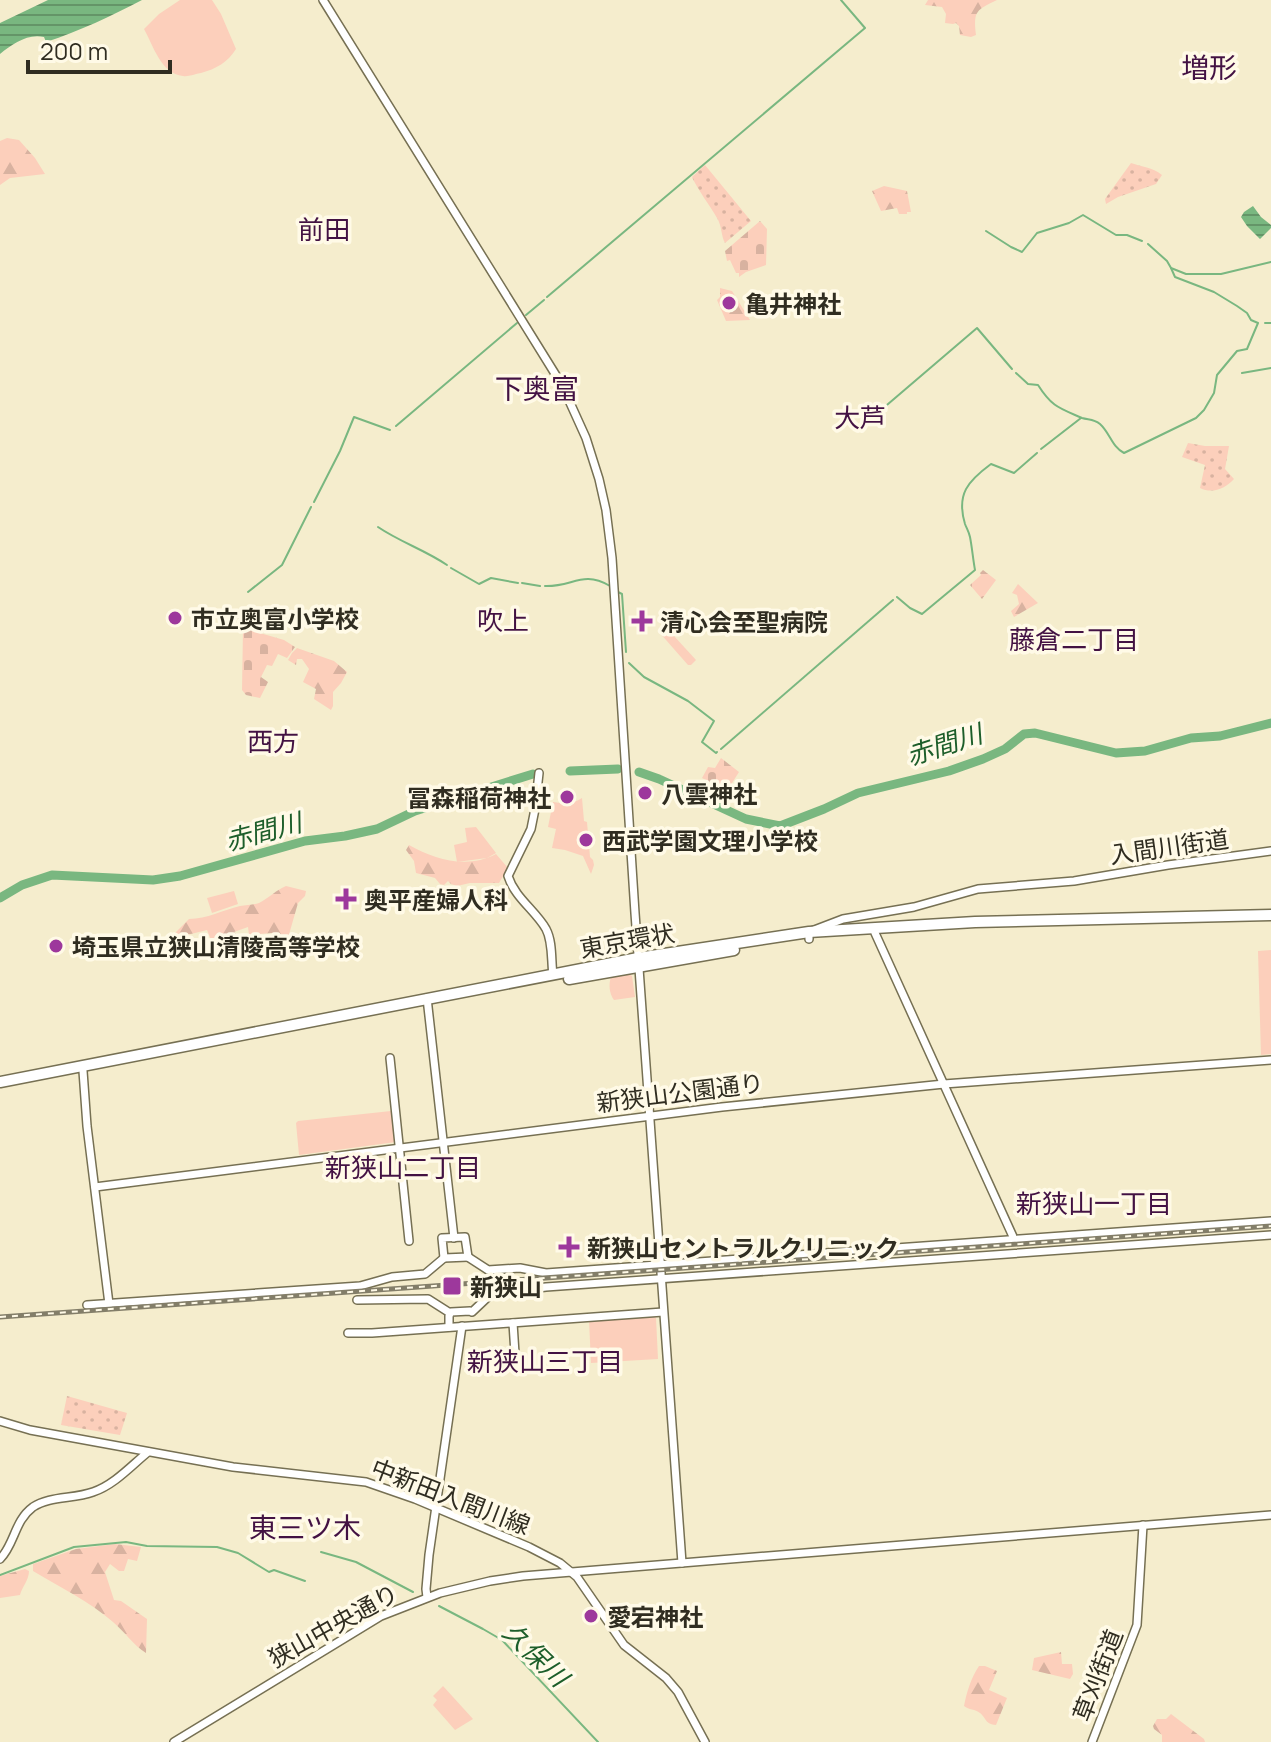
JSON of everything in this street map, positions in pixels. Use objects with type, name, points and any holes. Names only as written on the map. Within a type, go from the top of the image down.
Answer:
[{"type":"highway","name":"東京環状","points":[[809,936],[1271,918]]},
{"type":"highway","name":"東京環状","points":[[0,1084],[83,1071],[553,975],[809,936],[975,922],[1271,918]]},
{"type":"highway","name":"東京環状","points":[[0,1084],[638,962]]},
{"type":"street","points":[[323,0],[562,385],[582,427],[599,479],[612,558],[682,1563]]},
{"type":"street","points":[[539,773],[531,829],[508,876],[517,894],[549,937],[553,975]]},
{"type":"street","name":"入間川街道","points":[[809,936],[843,919],[914,907],[978,889],[1074,881],[1271,851]]},
{"type":"street","points":[[875,933],[1015,1241]]},
{"type":"street","points":[[428,1001],[454,1238]]},
{"type":"street","points":[[390,1058],[409,1241]]},
{"type":"street","name":"新狭山公園通り","points":[[95,1187],[649,1115],[944,1084],[1271,1060]]},
{"type":"street","points":[[83,1071],[109,1304]]},
{"type":"street","points":[[87,1305],[360,1286],[392,1277],[425,1274],[444,1258],[468,1257],[488,1270],[520,1268],[546,1273],[1271,1221]]},
{"type":"street","points":[[472,1312],[491,1294],[546,1287],[1271,1235]]},
{"type":"street","points":[[444,1258],[442,1238],[465,1237],[468,1257]]},
{"type":"street","points":[[357,1300],[427,1299],[450,1313]]},
{"type":"street","points":[[450,1313],[472,1312]]},
{"type":"street","points":[[472,1312],[474,1325]]},
{"type":"street","points":[[348,1333],[663,1312]]},
{"type":"street","points":[[449,1327],[450,1313]]},
{"type":"street","points":[[513,1323],[516,1369]]},
{"type":"street","points":[[427,1597],[436,1507],[462,1326]]},
{"type":"street","name":"中新田入間川線","points":[[0,1421],[30,1430],[233,1467],[366,1482],[436,1507],[554,1559],[582,1582],[624,1645],[678,1692],[705,1742]]},
{"type":"street","points":[[0,1559],[9,1549],[21,1519],[33,1507],[103,1488],[148,1452]]},
{"type":"street","name":"狭山中央通り","points":[[174,1742],[362,1626],[427,1597],[509,1578],[1271,1515]]},
{"type":"street","name":"草刈街道","points":[[1092,1742],[1137,1625],[1143,1525]]},
{"type":"green space","points":[[180,0],[212,0],[221,14],[236,49],[217,67],[187,76],[175,74],[163,64],[154,50],[144,29]]},
{"type":"green space","points":[[928,0],[997,0],[978,12],[976,35],[971,37],[960,35],[956,23],[945,23],[946,14],[942,7],[925,5]]},
{"type":"green space","points":[[7,138],[19,140],[45,174],[10,178],[0,185],[0,141]]},
{"type":"green space","points":[[1131,163],[1162,175],[1156,184],[1106,204],[1105,199]]},
{"type":"green space","points":[[705,165],[751,221],[725,243],[719,221],[692,177]]},
{"type":"green space","points":[[884,186],[907,191],[911,212],[899,214],[897,208],[881,211],[872,191]]},
{"type":"green space","points":[[760,221],[767,229],[766,265],[739,277],[730,260],[727,261],[725,251]]},
{"type":"green space","points":[[720,288],[732,291],[750,320],[726,321],[717,300]]},
{"type":"green space","points":[[1188,443],[1229,446],[1225,469],[1234,479],[1218,490],[1200,488],[1205,465],[1182,457]]},
{"type":"green space","points":[[983,570],[996,580],[982,599],[970,585]]},
{"type":"green space","points":[[1018,584],[1038,603],[1014,617],[1011,611],[1019,604],[1017,595],[1012,593]]},
{"type":"green space","points":[[663,624],[696,660],[691,665],[659,632]]},
{"type":"green space","points":[[243,628],[284,640],[295,647],[287,658],[278,654],[272,666],[267,665],[261,677],[268,682],[260,698],[246,695],[242,690]]},
{"type":"green space","points":[[297,648],[334,661],[347,672],[333,692],[331,710],[314,699],[316,689],[303,682],[309,669],[302,659],[297,659],[296,665],[288,660]]},
{"type":"green space","points":[[721,758],[739,772],[727,791],[702,778],[708,767],[715,768]]},
{"type":"green space","points":[[582,798],[590,857],[594,865],[591,874],[583,856],[552,848],[556,829],[548,827],[553,802],[568,803]]},
{"type":"green space","points":[[476,827],[496,853],[487,858],[457,862],[454,845],[467,842],[465,828]]},
{"type":"green space","points":[[409,845],[452,861],[474,861],[496,854],[508,868],[499,883],[457,886],[448,881],[444,885],[435,878],[416,873],[414,861],[406,850]]},
{"type":"green space","points":[[286,886],[306,891],[298,903],[288,938],[271,933],[249,935],[248,927],[234,932],[241,947],[238,955],[216,952],[207,930],[179,937],[174,934],[189,919],[259,903]]},
{"type":"green space","points":[[234,891],[238,904],[212,913],[207,898]]},
{"type":"green space","points":[[1271,950],[1271,1054],[1261,1055],[1258,951]]},
{"type":"green space","points":[[627,973],[632,976],[635,997],[614,1000],[610,988],[612,975]]},
{"type":"green space","points":[[391,1111],[396,1142],[299,1155],[298,1121]]},
{"type":"green space","points":[[656,1318],[658,1359],[591,1363],[589,1320]]},
{"type":"green space","points":[[67,1396],[127,1413],[120,1435],[61,1425]]},
{"type":"green space","points":[[115,1544],[141,1547],[137,1561],[128,1559],[124,1571],[110,1564],[105,1572],[114,1600],[121,1601],[147,1619],[146,1653],[95,1608],[33,1571],[33,1564],[76,1549]]},
{"type":"green space","points":[[25,1569],[29,1574],[20,1595],[0,1598],[0,1576]]},
{"type":"green space","points":[[1061,1652],[1062,1664],[1072,1664],[1070,1679],[1032,1670],[1034,1658]]},
{"type":"green space","points":[[979,1666],[997,1671],[989,1690],[1007,1698],[996,1725],[964,1706]]},
{"type":"green space","points":[[443,1686],[473,1719],[455,1730],[433,1705],[437,1700],[433,1696]]},
{"type":"green space","points":[[1171,1714],[1205,1742],[1162,1742],[1162,1735],[1153,1726],[1157,1719],[1166,1719]]},
{"type":"shaded area","points":[[48,0],[142,0],[46,42],[44,37],[26,38],[0,54],[0,23]]},
{"type":"shaded area","points":[[1253,206],[1271,225],[1260,239],[1241,217]]},
{"type":"waterway","points":[[547,297],[865,28],[841,0]]},
{"type":"waterway","points":[[986,231],[1022,252],[1037,233],[1083,215],[1116,235],[1127,235],[1142,241]]},
{"type":"waterway","points":[[1148,244],[1171,268],[1186,274],[1221,274],[1271,262]]},
{"type":"waterway","points":[[1016,373],[1028,384],[1038,385],[1057,406],[1100,424],[1124,453],[1196,418],[1214,393],[1217,375],[1237,351],[1247,349],[1258,323],[1214,292],[1175,277],[1171,268]]},
{"type":"waterway","points":[[526,315],[544,300]]},
{"type":"waterway","points":[[396,426],[517,323]]},
{"type":"waterway","points":[[1265,323],[1271,323]]},
{"type":"waterway","points":[[860,428],[977,328],[1012,369]]},
{"type":"waterway","points":[[1242,373],[1271,368]]},
{"type":"waterway","points":[[314,502],[354,417],[390,430]]},
{"type":"waterway","points":[[1041,449],[1081,418]]},
{"type":"waterway","points":[[897,597],[922,614],[975,570],[963,514],[966,489],[991,464],[1014,473],[1037,453]]},
{"type":"waterway","points":[[248,592],[282,565],[311,507]]},
{"type":"waterway","points":[[378,527],[447,565]]},
{"type":"waterway","points":[[451,568],[479,584],[491,578],[518,583]]},
{"type":"waterway","points":[[545,586],[585,579],[610,586]]},
{"type":"waterway","points":[[522,583],[540,586]]},
{"type":"waterway","points":[[618,592],[622,594],[626,652]]},
{"type":"waterway","points":[[721,749],[893,600]]},
{"type":"waterway","points":[[629,663],[644,677],[688,701],[714,721],[702,742],[717,752]]},
{"type":"waterway","name":"赤間川","points":[[639,772],[746,819],[780,826],[858,793],[949,771],[983,759],[1005,749],[1024,734],[1035,733],[1116,753],[1145,751],[1191,738],[1220,736],[1271,723]]},
{"type":"waterway","name":"赤間川","points":[[570,771],[618,769]]},
{"type":"waterway","name":"赤間川","points":[[0,898],[22,885],[52,875],[153,880],[180,876],[305,841],[377,829],[415,811],[533,774]]},
{"type":"waterway","points":[[0,1575],[74,1547],[126,1542],[147,1546],[217,1547],[238,1553],[269,1572],[274,1570],[305,1581]]},
{"type":"waterway","name":"久保川","points":[[321,1552],[356,1562],[413,1592]]},
{"type":"waterway","name":"久保川","points":[[439,1606],[502,1640],[598,1742]]},
{"type":"railway","points":[[0,1317],[1271,1226]]},
{"type":"place","name":"亀井神社","points":[[729,303]]},
{"type":"place","name":"市立奥富小学校","points":[[175,618]]},
{"type":"place","name":"清心会至聖病院","points":[[642,621]]},
{"type":"place","name":"八雲神社","points":[[645,793]]},
{"type":"place","name":"冨森稲荷神社","points":[[567,797]]},
{"type":"place","name":"西武学園文理小学校","points":[[586,840]]},
{"type":"place","name":"奥平産婦人科","points":[[346,899]]},
{"type":"place","name":"埼玉県立狭山清陵高等学校","points":[[56,946]]},
{"type":"place","name":"新狭山セントラルクリニック","points":[[569,1247]]},
{"type":"place","name":"新狭山","points":[[452,1286]]},
{"type":"place","name":"愛宕神社","points":[[591,1616]]},
{"type":"district","name":"増形","points":[[1209,67]]},
{"type":"district","name":"前田","points":[[324,229]]},
{"type":"district","name":"下奥富","points":[[537,388]]},
{"type":"district","name":"大芦","points":[[860,417]]},
{"type":"district","name":"吹上","points":[[503,620]]},
{"type":"district","name":"藤倉二丁目","points":[[1074,639]]},
{"type":"district","name":"西方","points":[[273,741]]},
{"type":"district","name":"新狭山二丁目","points":[[403,1167]]},
{"type":"district","name":"新狭山一丁目","points":[[1094,1203]]},
{"type":"district","name":"新狭山三丁目","points":[[545,1361]]},
{"type":"district","name":"東三ツ木","points":[[305,1527]]}]
